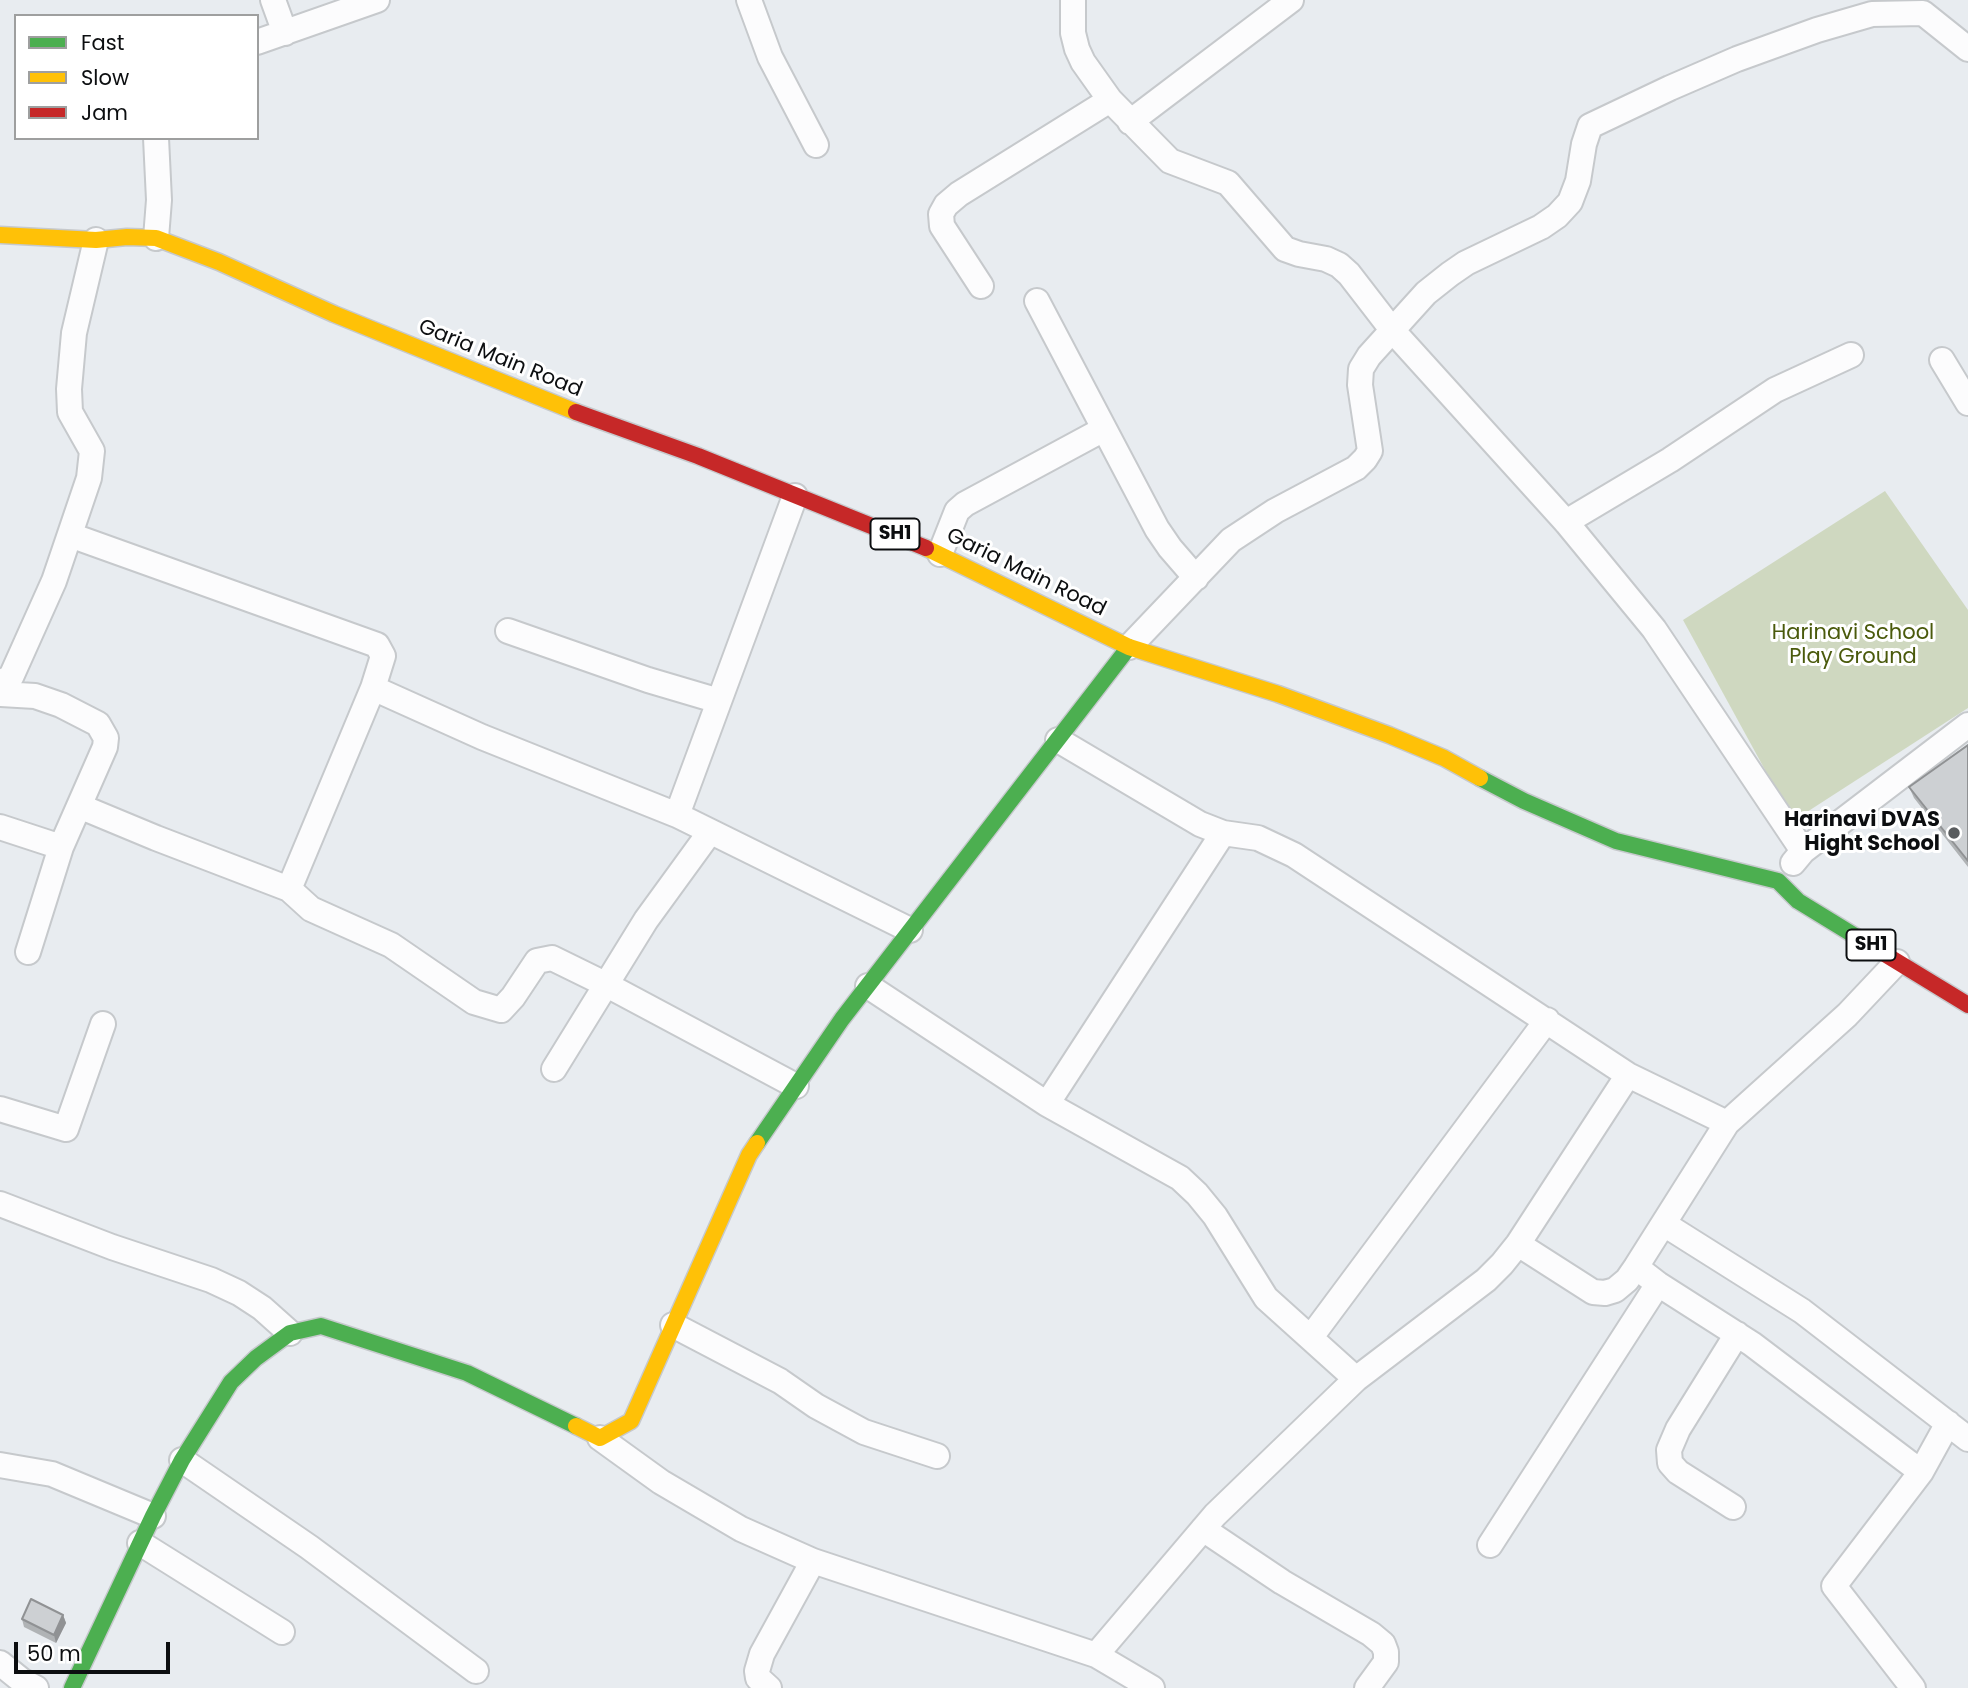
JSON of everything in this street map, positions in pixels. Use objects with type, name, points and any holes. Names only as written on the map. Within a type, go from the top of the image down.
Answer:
[{"type":"main road","name":"Garia Main Road","points":[[0,235],[96,240],[156,238],[219,262],[334,314],[558,405],[698,456],[940,554],[1129,647],[1278,694],[1389,735],[1444,758],[1524,801],[1616,841],[1778,881],[1798,901],[1968,1005]]},
{"type":"main road","points":[[72,1688],[182,1460],[231,1382],[256,1358],[290,1333],[321,1325],[467,1373],[600,1438],[631,1421],[749,1155],[868,986],[1129,647]]},
{"type":"street","points":[[273,0],[285,33]]},
{"type":"street","points":[[259,41],[377,0]]},
{"type":"street","points":[[749,0],[770,57],[816,145]]},
{"type":"street","points":[[1073,0],[1073,33],[1077,49],[1110,100],[1170,161],[1228,183],[1285,249],[1326,259],[1349,274],[1393,331],[1566,522],[1654,629],[1803,851]]},
{"type":"street","points":[[1130,121],[1291,0]]},
{"type":"street","points":[[1129,647],[1231,540],[1254,524],[1356,468],[1365,459],[1370,451],[1360,384],[1361,369],[1369,356],[1426,293],[1466,262],[1541,227],[1557,216],[1570,202],[1578,181],[1590,126],[1737,59],[1817,30],[1872,14],[1923,13],[1968,49]]},
{"type":"street","points":[[981,286],[942,226],[941,214],[946,205],[959,194],[1110,100]]},
{"type":"street","points":[[156,140],[159,188],[156,238]]},
{"type":"street","points":[[27,952],[61,847],[105,747],[106,738],[98,724],[61,705],[1,689],[11,677],[49,593],[92,461],[92,451],[70,412],[69,389],[75,333],[96,240]]},
{"type":"street","points":[[1037,301],[1157,530],[1196,578]]},
{"type":"street","points":[[1566,522],[1670,460],[1775,390],[1851,355]]},
{"type":"street","points":[[1942,360],[1968,403]]},
{"type":"street","points":[[940,554],[957,511],[965,504],[1104,429]]},
{"type":"street","points":[[677,815],[795,496]]},
{"type":"street","points":[[70,535],[377,645],[383,656],[373,688],[289,889]]},
{"type":"street","points":[[508,631],[648,680],[719,701]]},
{"type":"street","points":[[373,688],[482,737],[677,815],[910,930]]},
{"type":"street","points":[[1778,881],[1803,851],[1968,726]]},
{"type":"street","points":[[1058,740],[1200,824],[1223,833],[1258,838],[1294,855],[1628,1075],[1727,1123]]},
{"type":"street","points":[[79,806],[289,889],[311,909],[391,945],[474,1002],[501,1010],[537,961],[552,958],[796,1086]]},
{"type":"street","points":[[0,827],[61,847]]},
{"type":"street","points":[[554,1069],[646,920],[710,832]]},
{"type":"street","points":[[1047,1104],[1223,833]]},
{"type":"street","points":[[1518,1244],[1593,1292],[1615,1290],[1627,1280],[1636,1267],[1727,1123],[1847,1015],[1897,962]]},
{"type":"street","points":[[868,986],[1047,1104],[1180,1178],[1215,1216],[1266,1298],[1356,1379]]},
{"type":"street","points":[[1311,1337],[1547,1020]]},
{"type":"street","points":[[0,1109],[66,1129],[103,1024]]},
{"type":"street","points":[[1096,1655],[1215,1515],[1356,1379],[1486,1280],[1518,1244],[1628,1075]]},
{"type":"street","points":[[0,1204],[112,1247],[211,1280],[262,1308],[290,1333]]},
{"type":"street","points":[[1664,1224],[1802,1311],[1968,1439]]},
{"type":"street","points":[[1636,1267],[1737,1334],[1921,1472]]},
{"type":"street","points":[[1490,1545],[1658,1284]]},
{"type":"street","points":[[673,1325],[780,1381],[816,1406],[864,1433],[937,1456]]},
{"type":"street","points":[[1733,1507],[1678,1472],[1670,1463],[1669,1450],[1678,1429],[1737,1334]]},
{"type":"street","points":[[1913,1688],[1834,1586],[1921,1472],[1948,1423]]},
{"type":"street","points":[[600,1438],[661,1482],[741,1529],[813,1561],[1096,1655],[1152,1688]]},
{"type":"street","points":[[182,1460],[309,1546],[476,1671]]},
{"type":"street","points":[[0,1465],[52,1474],[153,1516]]},
{"type":"street","points":[[1203,1529],[1282,1583],[1371,1634],[1383,1644],[1387,1652],[1386,1662],[1367,1688]]},
{"type":"street","points":[[140,1543],[282,1632]]},
{"type":"street","points":[[769,1688],[758,1678],[757,1671],[762,1654],[813,1561]]},
{"type":"street","points":[[0,1663],[36,1688]]},
{"type":"green space","name":"Harinavi School Play Ground","points":[[1885,491],[1968,610],[1968,708],[1793,821],[1683,620]]},
{"type":"building","name":"Harinavi DVAS Hight School","points":[[1968,745],[1968,861],[1909,787]]},
{"type":"building","points":[[31,1599],[63,1615],[54,1635],[22,1619]]},
{"type":"traffic: fast","points":[[757,1143],[842,1019],[1129,647]]},
{"type":"traffic: fast","points":[[1480,778],[1524,801],[1616,841],[1778,881],[1798,901],[1860,939]]},
{"type":"traffic: fast","points":[[72,1688],[182,1460],[231,1382],[256,1358],[290,1333],[321,1326],[467,1373],[576,1426]]},
{"type":"traffic: slow","points":[[0,235],[96,240],[156,238],[576,412]]},
{"type":"traffic: slow","points":[[926,548],[1129,647],[1278,694],[1389,735],[1444,758],[1480,778]]},
{"type":"traffic: slow","points":[[576,1426],[600,1438],[631,1421],[749,1155],[757,1143]]},
{"type":"traffic: jam","points":[[576,412],[698,456],[926,548]]},
{"type":"traffic: jam","points":[[1860,939],[1968,1005]]},
{"type":"place","name":"Harinavi DVAS Hight School","points":[[1954,833]]}]
